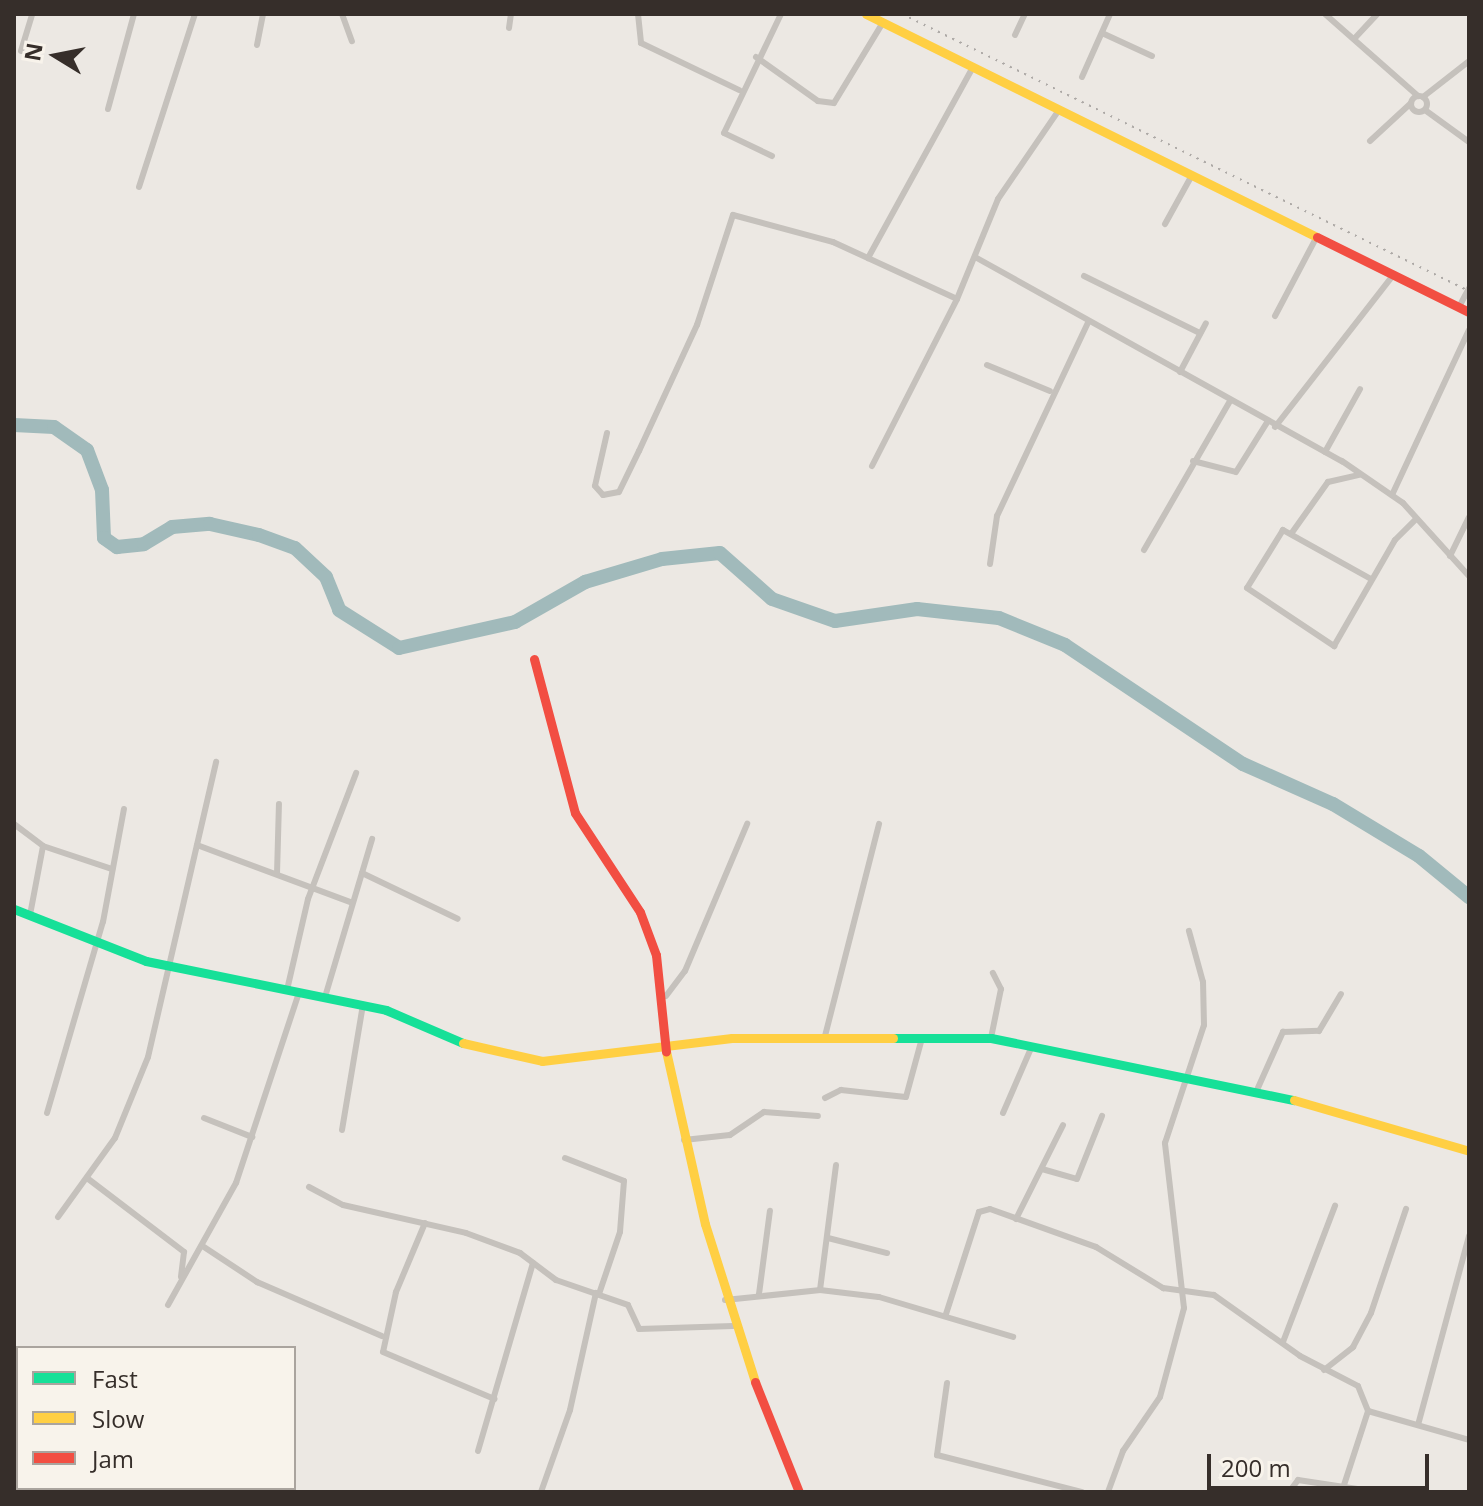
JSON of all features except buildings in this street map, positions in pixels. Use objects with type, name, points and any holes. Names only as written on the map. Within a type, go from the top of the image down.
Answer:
[{"type":"street","points":[[21,51],[32,14]]},
{"type":"street","points":[[108,109],[134,14]]},
{"type":"street","points":[[139,187],[195,14]]},
{"type":"street","points":[[257,45],[263,14]]},
{"type":"street","points":[[342,14],[352,41]]},
{"type":"street","points":[[509,28],[511,14]]},
{"type":"street","points":[[638,14],[641,43],[739,90]]},
{"type":"street","points":[[772,156],[724,133],[739,90],[781,14]]},
{"type":"street","points":[[866,14],[1192,174],[1315,240],[1394,274],[1469,312]]},
{"type":"street","points":[[1015,35],[1025,14]]},
{"type":"street","points":[[1082,77],[1110,14]]},
{"type":"street","points":[[1325,14],[1421,97],[1425,110],[1469,142]]},
{"type":"street","points":[[1354,39],[1377,14]]},
{"type":"street","points":[[756,57],[818,101],[834,103],[882,24]]},
{"type":"street","points":[[1102,33],[1152,56]]},
{"type":"street","points":[[1370,141],[1411,103],[1469,61]]},
{"type":"street","points":[[868,258],[973,67]]},
{"type":"street","points":[[1411,103],[1415,112],[1425,110]]},
{"type":"street","points":[[872,466],[957,299],[998,199],[1059,110]]},
{"type":"street","points":[[1165,224],[1192,174]]},
{"type":"street","points":[[607,433],[595,486],[603,495],[619,492],[639,451],[697,325],[733,215],[868,258],[957,299]]},
{"type":"street","points":[[1275,316],[1315,240]]},
{"type":"street","points":[[975,257],[1088,323],[1325,452],[1392,495],[1469,576]]},
{"type":"street","points":[[1275,427],[1394,274]]},
{"type":"street","points":[[1084,276],[1200,333]]},
{"type":"street","points":[[1459,307],[1469,288]]},
{"type":"street","points":[[990,564],[997,516],[1050,391],[1088,323]]},
{"type":"street","points":[[1180,372],[1206,323]]},
{"type":"street","points":[[1392,495],[1469,330]]},
{"type":"street","points":[[987,365],[1050,391]]},
{"type":"street","points":[[1325,452],[1360,389]]},
{"type":"street","points":[[1144,550],[1230,401]]},
{"type":"street","points":[[1193,461],[1236,472],[1268,421]]},
{"type":"street","points":[[1291,534],[1328,482],[1359,475]]},
{"type":"street","points":[[1450,556],[1469,517]]},
{"type":"street","points":[[1371,579],[1283,530],[1247,588],[1334,646],[1371,579],[1416,519]]},
{"type":"street","points":[[534,659],[575,813],[640,912],[666,996],[667,1045],[684,1140],[725,1300],[799,1492]]},
{"type":"street","points":[[58,1217],[87,1178],[130,1107],[172,967],[216,762]]},
{"type":"street","points":[[287,991],[311,891],[356,773]]},
{"type":"street","points":[[277,874],[279,804]]},
{"type":"street","points":[[47,1113],[95,942],[124,809]]},
{"type":"street","points":[[14,824],[43,846],[112,869]]},
{"type":"street","points":[[666,996],[685,971],[747,824]]},
{"type":"street","points":[[825,1036],[879,824]]},
{"type":"street","points":[[325,997],[350,902],[372,839]]},
{"type":"street","points":[[197,845],[277,874],[311,891],[350,902]]},
{"type":"street","points":[[30,915],[43,846]]},
{"type":"street","points":[[362,873],[458,919]]},
{"type":"street","points":[[14,909],[95,942],[172,967],[363,1005],[465,1044],[542,1061],[667,1045],[825,1036],[991,1038],[1257,1090],[1469,1151]]},
{"type":"street","points":[[1108,1492],[1123,1451],[1163,1388],[1183,1317],[1165,1143],[1206,1005],[1189,931]]},
{"type":"street","points":[[991,1038],[1001,989],[993,973]]},
{"type":"street","points":[[168,1305],[204,1247],[252,1137],[299,993]]},
{"type":"street","points":[[1257,1090],[1283,1032],[1319,1031],[1341,994]]},
{"type":"street","points":[[342,1130],[363,1005]]},
{"type":"street","points":[[825,1098],[841,1090],[906,1097],[922,1038]]},
{"type":"street","points":[[1003,1113],[1032,1046]]},
{"type":"street","points":[[684,1140],[730,1135],[764,1112],[818,1116]]},
{"type":"street","points":[[1042,1169],[1077,1179],[1102,1116]]},
{"type":"street","points":[[204,1118],[252,1137]]},
{"type":"street","points":[[1016,1219],[1063,1125]]},
{"type":"street","points":[[541,1492],[570,1410],[597,1294],[620,1232],[624,1181],[565,1158]]},
{"type":"street","points":[[820,1290],[836,1165]]},
{"type":"street","points":[[87,1178],[184,1252],[181,1281]]},
{"type":"street","points":[[309,1187],[343,1205],[425,1223],[533,1263],[597,1294],[628,1305],[639,1329],[733,1326]]},
{"type":"street","points":[[1283,1342],[1335,1206]]},
{"type":"street","points":[[1324,1370],[1353,1347],[1371,1313],[1406,1209]]},
{"type":"street","points":[[759,1294],[770,1211]]},
{"type":"street","points":[[946,1314],[979,1212],[1016,1219],[1096,1247],[1163,1288],[1214,1295],[1324,1370],[1358,1386],[1368,1411],[1344,1485]]},
{"type":"street","points":[[425,1223],[382,1336],[383,1352],[398,1364],[494,1399]]},
{"type":"street","points":[[1418,1425],[1469,1236]]},
{"type":"street","points":[[828,1238],[887,1253]]},
{"type":"street","points":[[204,1247],[257,1282],[382,1336]]},
{"type":"street","points":[[478,1451],[533,1263]]},
{"type":"street","points":[[725,1300],[759,1294],[820,1290],[946,1314],[1013,1337]]},
{"type":"street","points":[[947,1383],[937,1455],[1082,1492]]},
{"type":"street","points":[[1368,1411],[1469,1440]]},
{"type":"street","points":[[1289,1492],[1298,1480],[1377,1492]]},
{"type":"waterway","points":[[14,425],[54,427],[87,450],[102,490],[104,538],[117,547],[144,544],[172,527],[210,524],[259,535],[295,548],[326,577],[339,610],[399,648],[515,622],[585,582],[662,559],[720,553],[772,599],[835,621],[917,609],[999,618],[1065,645],[1243,764],[1333,804],[1419,856],[1469,897]]},
{"type":"railway","points":[[902,14],[1469,291]]},
{"type":"traffic: fast","points":[[14,909],[146,961],[386,1010],[463,1043]]},
{"type":"traffic: fast","points":[[893,1038],[991,1038],[1294,1100]]},
{"type":"traffic: slow","points":[[866,14],[1317,237]]},
{"type":"traffic: slow","points":[[463,1043],[542,1061],[732,1038],[893,1038]]},
{"type":"traffic: slow","points":[[666,1051],[705,1224],[755,1382]]},
{"type":"traffic: slow","points":[[1294,1100],[1469,1151]]},
{"type":"traffic: jam","points":[[1317,237],[1469,312]]},
{"type":"traffic: jam","points":[[534,659],[575,813],[640,912],[656,955],[666,1051]]},
{"type":"traffic: jam","points":[[755,1382],[799,1492]]}]
